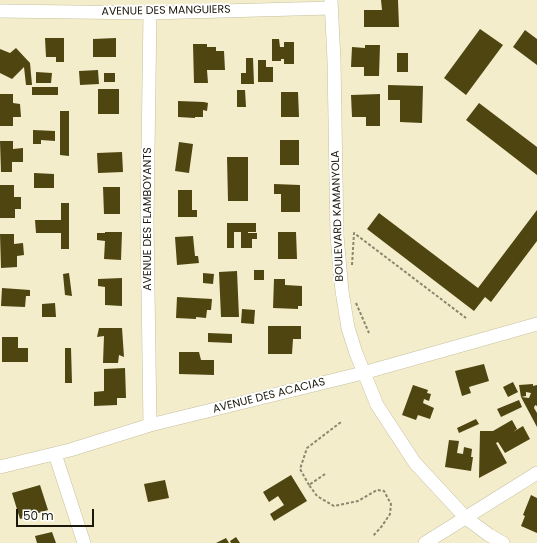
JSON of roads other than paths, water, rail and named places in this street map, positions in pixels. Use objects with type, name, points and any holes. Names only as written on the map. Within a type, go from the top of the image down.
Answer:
[{"type":"street","name":"AVENUE DES MANGUIERS","points":[[0,11],[150,13],[331,4]]},
{"type":"street","name":"BOULEVARD KAMANYOLA","points":[[331,4],[334,61],[337,236],[340,275],[348,328],[363,373],[377,405],[415,463],[466,518],[503,543]]},
{"type":"street","name":"AVENUE DES FLAMBOYANTS","points":[[150,13],[147,221],[150,425]]},
{"type":"street","name":"AVENUE DES ACACIAS","points":[[0,467],[55,454],[150,425],[363,373],[537,324]]},
{"type":"street","points":[[55,454],[84,543]]},
{"type":"street","points":[[425,543],[537,473]]}]
